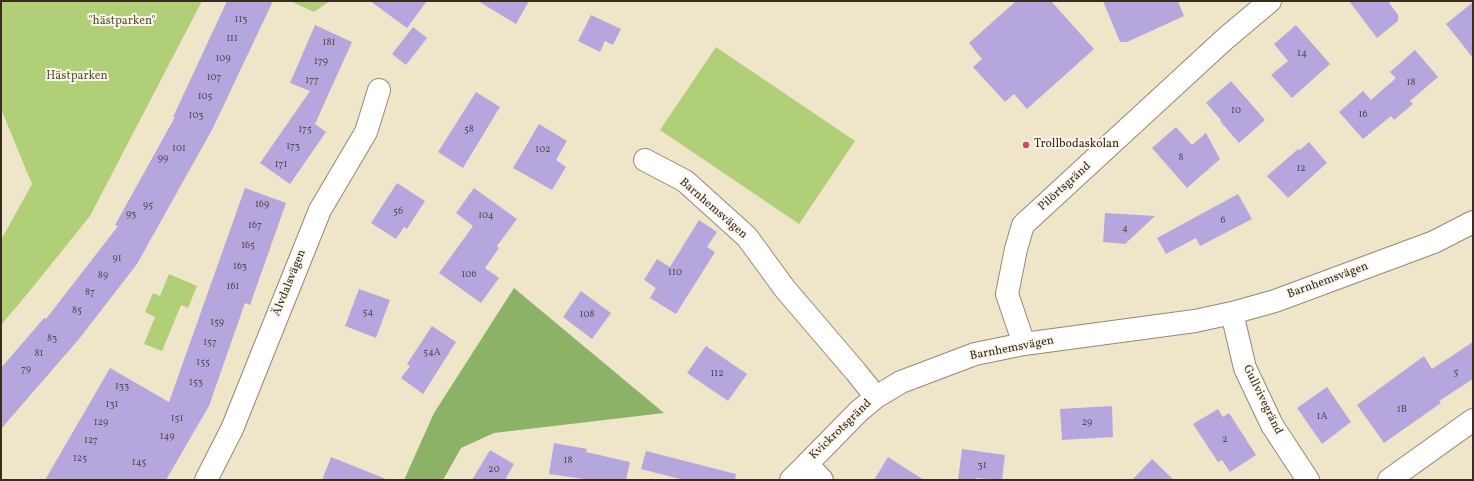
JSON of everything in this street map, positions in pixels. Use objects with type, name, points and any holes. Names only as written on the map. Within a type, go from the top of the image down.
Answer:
[{"type":"street","name":"Pilörtsgränd","points":[[1024,344],[1007,294],[1016,249],[1023,225],[1226,38],[1270,1]]},
{"type":"street","name":"Älvdalsvägen","points":[[206,480],[232,429],[320,210],[366,132],[379,90]]},
{"type":"street","name":"Barnhemsvägen","points":[[645,160],[685,181],[747,237],[785,289],[876,397],[901,382],[975,354],[1024,344],[1195,320],[1232,313],[1275,301],[1434,242],[1473,222]]},
{"type":"street","name":"Gullvivegränd","points":[[1232,313],[1245,368],[1272,425],[1308,480]]},
{"type":"street","name":"Kvickrotsgränd","points":[[791,480],[859,411],[876,397]]},
{"type":"street","points":[[1389,480],[1473,420]]},
{"type":"street","name":"Kvickrotsgränd","points":[[807,464],[822,480]]},
{"type":"green space","name":"Hästparken","points":[[3,1],[202,1],[90,216],[1,325],[1,240],[32,184],[1,109],[1,3]]},
{"type":"green space","points":[[290,1],[330,1],[314,12]]},
{"type":"green space","points":[[716,47],[855,141],[799,224],[660,130]]},
{"type":"green space","points":[[169,274],[197,286],[188,308],[181,305],[162,351],[144,344],[155,317],[145,312],[153,293],[160,296]]},
{"type":"green space","points":[[514,288],[664,413],[494,433],[461,448],[443,480],[404,480],[434,413]]},
{"type":"building","points":[[227,1],[273,1],[213,128],[137,264],[79,339],[1,429],[1,368],[44,318],[46,319],[118,226],[115,225],[175,117],[173,117]]},
{"type":"building","points":[[370,1],[427,1],[407,28]]},
{"type":"building","points":[[478,1],[529,1],[516,24]]},
{"type":"building","points":[[1016,1],[1051,1],[1094,49],[1027,109],[1014,94],[1005,102],[973,67],[982,59],[969,43]]},
{"type":"building","points":[[1103,1],[1178,1],[1184,16],[1127,42],[1120,42]]},
{"type":"building","points":[[1349,1],[1388,1],[1398,15],[1398,21],[1377,38]]},
{"type":"building","points":[[1473,2],[1473,58],[1446,24]]},
{"type":"building","points":[[591,15],[621,29],[613,45],[605,41],[600,52],[578,41]]},
{"type":"building","points":[[315,25],[352,42],[315,124],[326,132],[290,184],[260,163],[310,91],[290,83]]},
{"type":"building","points":[[1296,25],[1330,64],[1292,98],[1271,75],[1288,61],[1274,44]]},
{"type":"building","points":[[413,27],[427,38],[406,65],[392,54]]},
{"type":"building","points":[[1415,50],[1438,77],[1410,101],[1413,104],[1394,120],[1391,116],[1363,139],[1339,112],[1363,91],[1371,100],[1396,78],[1390,72]]},
{"type":"building","points":[[1231,81],[1265,120],[1239,143],[1206,103]]},
{"type":"building","points":[[476,92],[500,107],[463,168],[438,152]]},
{"type":"building","points":[[539,124],[567,141],[556,160],[566,167],[552,190],[513,168]]},
{"type":"building","points":[[1176,127],[1192,145],[1206,133],[1220,159],[1187,188],[1152,148]]},
{"type":"building","points":[[1309,142],[1327,163],[1288,198],[1267,176],[1298,149],[1300,150]]},
{"type":"building","points":[[397,183],[425,201],[407,229],[404,227],[396,239],[371,223]]},
{"type":"building","points":[[245,188],[286,203],[250,305],[245,303],[209,406],[166,480],[45,480],[110,368],[169,402]]},
{"type":"building","points":[[474,188],[517,219],[497,246],[499,248],[485,268],[499,278],[481,303],[439,273],[473,226],[456,213]]},
{"type":"building","points":[[1238,194],[1252,219],[1200,246],[1196,238],[1166,254],[1157,238]]},
{"type":"building","points":[[1105,213],[1155,216],[1125,244],[1103,242]]},
{"type":"building","points":[[699,220],[717,232],[707,247],[715,252],[676,314],[650,298],[656,288],[644,280],[657,259],[670,267]]},
{"type":"building","points":[[359,289],[390,300],[376,338],[345,326]]},
{"type":"building","points":[[581,291],[611,313],[592,339],[563,317]]},
{"type":"building","points":[[432,326],[456,342],[423,394],[401,378],[410,366],[407,364]]},
{"type":"building","points":[[1473,342],[1473,379],[1439,401],[1441,403],[1384,443],[1357,405],[1424,356],[1432,369]]},
{"type":"building","points":[[706,346],[747,374],[728,401],[687,373]]},
{"type":"building","points":[[1327,387],[1351,422],[1322,444],[1297,408]]},
{"type":"building","points":[[1112,406],[1113,437],[1062,440],[1060,409]]},
{"type":"building","points":[[1218,409],[1223,417],[1229,413],[1256,455],[1230,472],[1222,460],[1218,462],[1193,424]]},
{"type":"building","points":[[554,443],[587,449],[586,452],[630,462],[626,480],[591,480],[549,474]]},
{"type":"building","points":[[962,449],[1005,455],[1002,480],[976,478],[976,480],[958,480]]},
{"type":"building","points":[[490,450],[514,464],[505,480],[472,480]]},
{"type":"building","points":[[646,451],[736,474],[735,480],[684,480],[641,469]]},
{"type":"building","points":[[331,457],[386,479],[322,480]]},
{"type":"building","points":[[888,457],[924,480],[874,480]]},
{"type":"building","points":[[1152,459],[1174,480],[1132,480]]},
{"type":"place","name":"Trollbodaskolan","points":[[1026,145]]},
{"type":"park label","name":"\"hästparken\"","points":[[122,22]]}]
